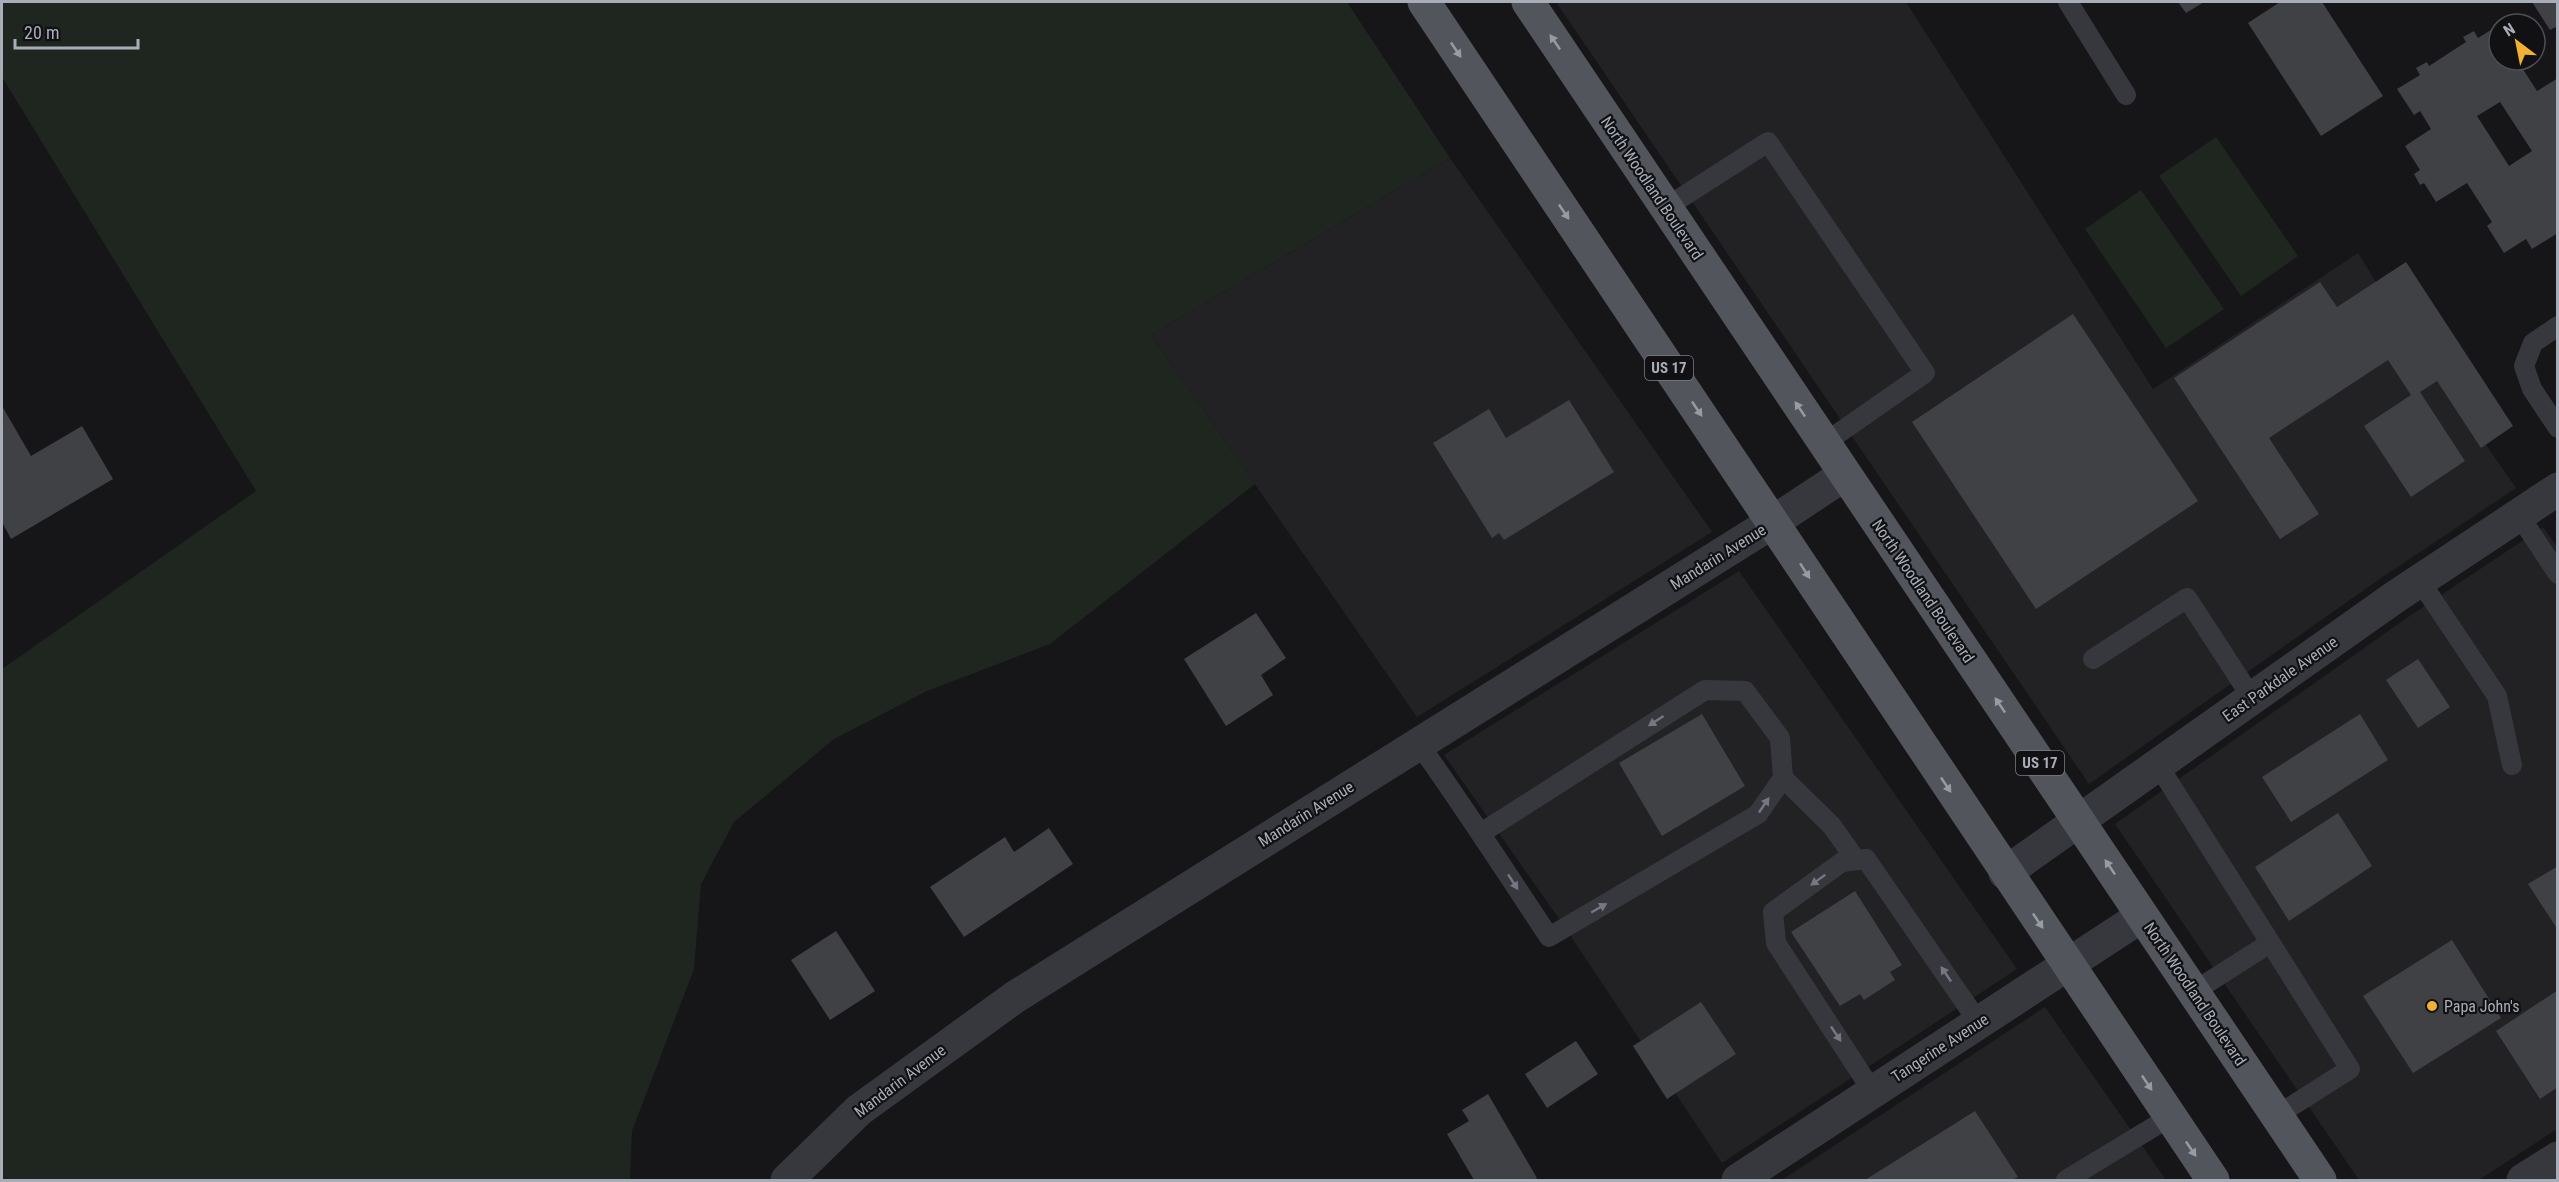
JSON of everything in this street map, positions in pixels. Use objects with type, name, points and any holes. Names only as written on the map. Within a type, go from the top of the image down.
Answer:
[{"type":"main road","name":"US 17","points":[[1424,2],[2005,873],[2213,1180]]},
{"type":"main road","name":"North Woodland Boulevard","points":[[1528,2],[2320,1180]]},
{"type":"street","name":"Mandarin Avenue","points":[[787,1180],[859,1110],[1015,997],[1773,522],[1844,475]]},
{"type":"street","name":"East Parkdale Avenue","points":[[2005,873],[2420,581],[2558,489]]},
{"type":"street","name":"Tangerine Avenue","points":[[1738,1180],[2142,916]]},
{"type":"street","points":[[2523,1180],[2558,1158]]},
{"type":"lane","points":[[2068,2],[2126,96]]},
{"type":"lane","points":[[1665,208],[1768,142],[1919,364],[1925,374],[1823,444]]},
{"type":"lane","points":[[2558,326],[2533,343],[2524,366],[2532,389],[2558,428]]},
{"type":"lane","points":[[2519,515],[2558,574]]},
{"type":"lane","points":[[2420,581],[2497,696],[2512,765]]},
{"type":"lane","points":[[2093,659],[2187,598],[2252,698]]},
{"type":"lane","points":[[1419,744],[1549,937],[1758,814],[1783,778],[1780,738],[1745,691],[1705,690],[1481,833]]},
{"type":"lane","points":[[2158,765],[2350,1069],[2276,1116]]},
{"type":"lane","points":[[1783,778],[1832,826],[1856,860]]},
{"type":"lane","points":[[1873,1092],[1776,943],[1773,912],[1842,862],[1866,859],[1979,1023]]},
{"type":"lane","points":[[2193,992],[2270,943]]},
{"type":"lane","points":[[2066,1180],[2170,1117]]},
{"type":"shaded area","points":[[2,2],[1347,2],[1450,158],[1151,335],[1255,484],[1050,644],[927,691],[834,739],[734,822],[701,884],[694,969],[632,1131],[630,1180],[2,1180],[2,669],[256,491],[2,77]]},
{"type":"shaded area","points":[[1556,2],[1906,2],[2153,389],[2358,253],[2402,324],[2516,488],[2381,578],[2089,784]]},
{"type":"shaded area","points":[[2216,137],[2298,256],[2241,296],[2159,176]]},
{"type":"shaded area","points":[[1450,158],[1712,532],[1417,717],[1151,335]]},
{"type":"shaded area","points":[[2141,190],[2224,309],[2166,348],[2085,229]]},
{"type":"shaded area","points":[[2543,527],[2558,548],[2557,1129],[2479,1180],[2359,1180],[2115,824],[2408,617]]},
{"type":"shaded area","points":[[1739,571],[2017,969],[1722,1163],[1562,923],[1444,755]]},
{"type":"shaded area","points":[[2045,1007],[2166,1180],[1782,1180]]},
{"type":"building","points":[[2178,2],[2204,2],[2186,13]]},
{"type":"building","points":[[2280,2],[2322,2],[2383,96],[2321,136],[2248,23]]},
{"type":"building","points":[[2532,2],[2558,2],[2558,30],[2556,27],[2550,30],[2547,25],[2547,12],[2538,12]]},
{"type":"building","points":[[2474,31],[2478,38],[2487,32],[2487,72],[2525,72],[2537,91],[2558,78],[2558,233],[2532,249],[2526,239],[2504,253],[2487,226],[2492,222],[2467,183],[2436,202],[2424,183],[2420,185],[2414,174],[2420,170],[2405,146],[2431,129],[2420,111],[2414,115],[2397,89],[2420,75],[2416,68],[2427,62],[2429,66],[2466,42],[2463,37]],"holes":[[[2500,102],[2532,151],[2509,166],[2477,116]]]},
{"type":"building","points":[[2406,262],[2513,426],[2481,448],[2437,381],[2420,392],[2465,461],[2411,497],[2364,426],[2411,395],[2388,360],[2269,438],[2319,514],[2280,539],[2174,378],[2320,282],[2337,307]]},
{"type":"building","points":[[2073,314],[2198,501],[2036,609],[1912,422]]},
{"type":"building","points":[[1569,400],[1614,472],[1504,540],[1499,533],[1492,538],[1433,443],[1489,409],[1506,438]]},
{"type":"building","points":[[2,406],[31,456],[82,426],[113,479],[11,539],[2,522]]},
{"type":"building","points":[[1256,613],[1286,658],[1261,675],[1273,695],[1226,726],[1184,659]]},
{"type":"building","points":[[2418,659],[2450,707],[2418,728],[2386,680]]},
{"type":"building","points":[[1702,714],[1745,786],[1662,836],[1619,763]]},
{"type":"building","points":[[2360,714],[2388,760],[2291,822],[2262,777]]},
{"type":"building","points":[[2338,813],[2372,866],[2289,921],[2255,867]]},
{"type":"building","points":[[1049,828],[1073,864],[964,937],[930,887],[1005,837],[1014,852]]},
{"type":"building","points":[[2558,866],[2558,930],[2528,884]]},
{"type":"building","points":[[1855,891],[1902,965],[1890,972],[1895,980],[1864,1000],[1860,994],[1840,1006],[1791,932]]},
{"type":"building","points":[[836,931],[875,991],[830,1020],[791,960]]},
{"type":"building","name":"Papa John's","points":[[2452,940],[2501,1018],[2413,1073],[2363,996]]},
{"type":"building","points":[[2558,990],[2558,1087],[2540,1099],[2496,1031]]},
{"type":"building","points":[[1701,1002],[1736,1054],[1667,1099],[1633,1046]]},
{"type":"building","points":[[1576,1041],[1598,1074],[1547,1108],[1525,1074]]},
{"type":"building","points":[[1488,1094],[1537,1178],[1534,1180],[1474,1180],[1447,1134],[1469,1121],[1462,1110]]},
{"type":"building","points":[[1975,1111],[2018,1177],[2012,1180],[1865,1180]]},
{"type":"place","name":"Papa John's","points":[[2432,1006]]}]
